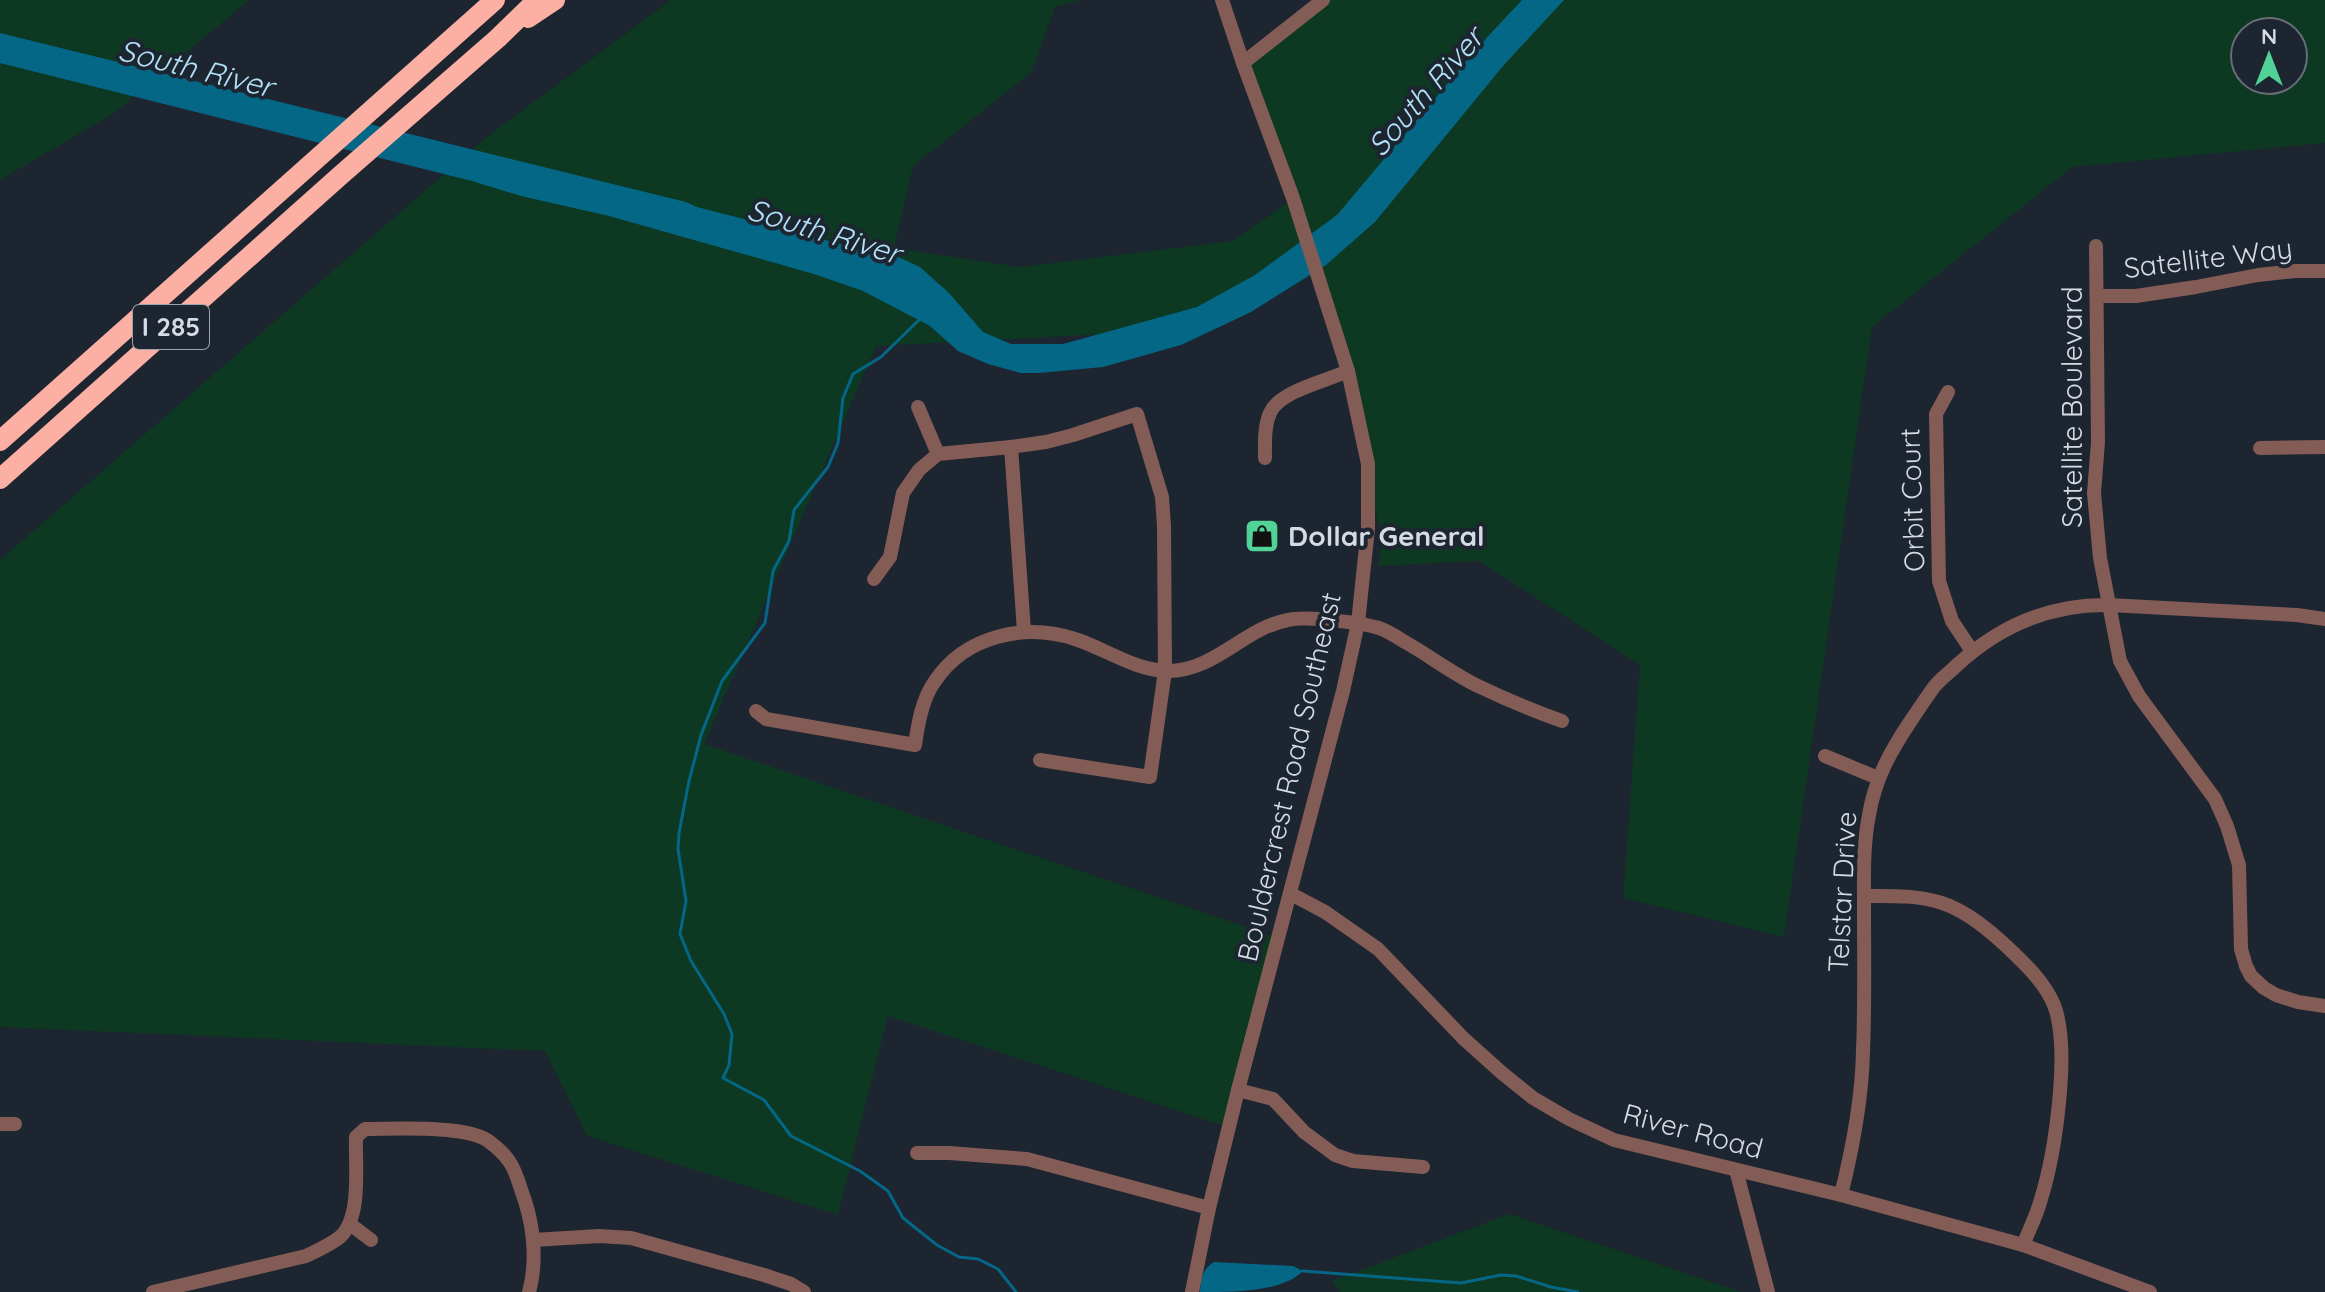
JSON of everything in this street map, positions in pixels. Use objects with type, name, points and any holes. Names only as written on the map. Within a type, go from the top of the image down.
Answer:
[{"type":"highway","points":[[373,107],[480,0]]},
{"type":"highway","name":"I 285","points":[[0,441],[495,0]]},
{"type":"highway","name":"I 285","points":[[0,479],[537,0]]},
{"type":"highway","points":[[498,38],[555,0]]},
{"type":"street","name":"Bouldercrest Road Southeast","points":[[1192,1292],[1238,1090],[1343,691],[1358,623],[1368,528],[1368,464],[1348,371],[1293,198],[1222,0]]},
{"type":"street","points":[[1243,63],[1323,0]]},
{"type":"street","name":"Satellite Boulevard","points":[[2096,246],[2098,442],[2094,493],[2100,558],[2120,661],[2139,696],[2215,799],[2227,826],[2239,865],[2241,949],[2251,976],[2276,995],[2325,1006]]},
{"type":"street","name":"Satellite Way","points":[[2098,296],[2136,296],[2258,275],[2325,271]]},
{"type":"street","points":[[1265,458],[1265,430],[1271,410],[1288,395],[1348,371]]},
{"type":"street","name":"Orbit Court","points":[[1948,392],[1936,414],[1939,581],[1952,621],[1972,651]]},
{"type":"street","points":[[918,407],[938,454]]},
{"type":"street","points":[[874,579],[890,557],[903,493],[919,470],[938,454],[1011,447],[1073,435],[1137,414],[1162,497],[1164,526],[1165,671],[1150,777],[1040,760]]},
{"type":"street","points":[[1011,447],[1024,631]]},
{"type":"street","points":[[2260,448],[2325,447]]},
{"type":"street","name":"Telstar Drive","points":[[1841,1195],[1858,1125],[1861,1098],[1864,858],[1868,816],[1878,778],[1889,754],[1936,685],[1996,633],[2055,609],[2109,605],[2325,619]]},
{"type":"street","points":[[756,711],[766,719],[915,745],[926,699],[934,682],[949,665],[985,641],[1024,631],[1045,631],[1076,639],[1143,668],[1165,671],[1187,669],[1213,658],[1258,631],[1285,620],[1300,618],[1358,623],[1381,629],[1477,685],[1562,721]]},
{"type":"street","points":[[1825,756],[1878,778]]},
{"type":"street","name":"River Road","points":[[1291,894],[1325,912],[1378,949],[1463,1038],[1533,1098],[1614,1140],[1841,1195],[2023,1245],[2150,1292]]},
{"type":"street","points":[[1864,896],[1934,900],[1959,910],[1988,930],[2022,961],[2043,985],[2054,1004],[2060,1027],[2062,1060],[2056,1120],[2048,1177],[2023,1245]]},
{"type":"street","points":[[1238,1090],[1273,1099],[1304,1132],[1335,1155],[1353,1161],[1423,1167]]},
{"type":"street","points":[[153,1292],[306,1256],[341,1236],[350,1224],[355,1206],[356,1129],[453,1131],[485,1138],[509,1160],[530,1218],[533,1240],[529,1292]]},
{"type":"street","points":[[917,1153],[1027,1159],[1209,1208]]},
{"type":"street","points":[[1736,1170],[1768,1292]]},
{"type":"street","points":[[350,1224],[371,1240]]},
{"type":"street","points":[[533,1240],[599,1236],[631,1238],[764,1275],[804,1292]]},
{"type":"green space","points":[[0,0],[249,0],[113,114],[0,180]]},
{"type":"green space","points":[[671,0],[1080,0],[1055,7],[1031,73],[913,166],[894,248],[1020,267],[1233,241],[1287,203],[1242,73],[1324,0],[2325,0],[2325,143],[2072,167],[1872,327],[1784,937],[1623,898],[1640,665],[1479,561],[1378,566],[1382,539],[1319,271],[1202,329],[876,346],[704,744],[1276,937],[1225,1126],[888,1016],[838,1215],[587,1136],[545,1051],[0,1027],[0,560],[488,136]]},
{"type":"green space","points":[[1509,1214],[1741,1292],[1340,1292],[1332,1281]]},
{"type":"water","name":"South River","points":[[1522,0],[1564,0],[1503,66],[1375,222],[1326,265],[1251,312],[1181,345],[1103,367],[1039,373],[1021,373],[958,351],[930,326],[863,291],[814,274],[609,216],[0,63],[0,33],[894,255],[920,267],[949,293],[983,332],[1011,344],[1063,344],[1197,307],[1255,275],[1337,215],[1479,46]]},
{"type":"water","points":[[1214,1262],[1293,1266],[1303,1271],[1270,1287],[1200,1292],[1203,1275]]},
{"type":"waterway","points":[[921,318],[881,357],[853,374],[843,398],[838,443],[828,467],[794,510],[789,541],[773,571],[765,623],[722,681],[701,735],[679,833],[678,849],[686,901],[680,934],[691,961],[724,1014],[732,1034],[729,1065],[723,1078],[764,1100],[791,1136],[860,1171],[888,1191],[903,1218],[937,1245],[959,1257],[978,1259],[998,1269],[1016,1292]]},
{"type":"waterway","points":[[1303,1271],[1461,1283],[1501,1275],[1516,1276],[1578,1292]]},
{"type":"place","name":"Dollar General","points":[[1262,536]]}]
